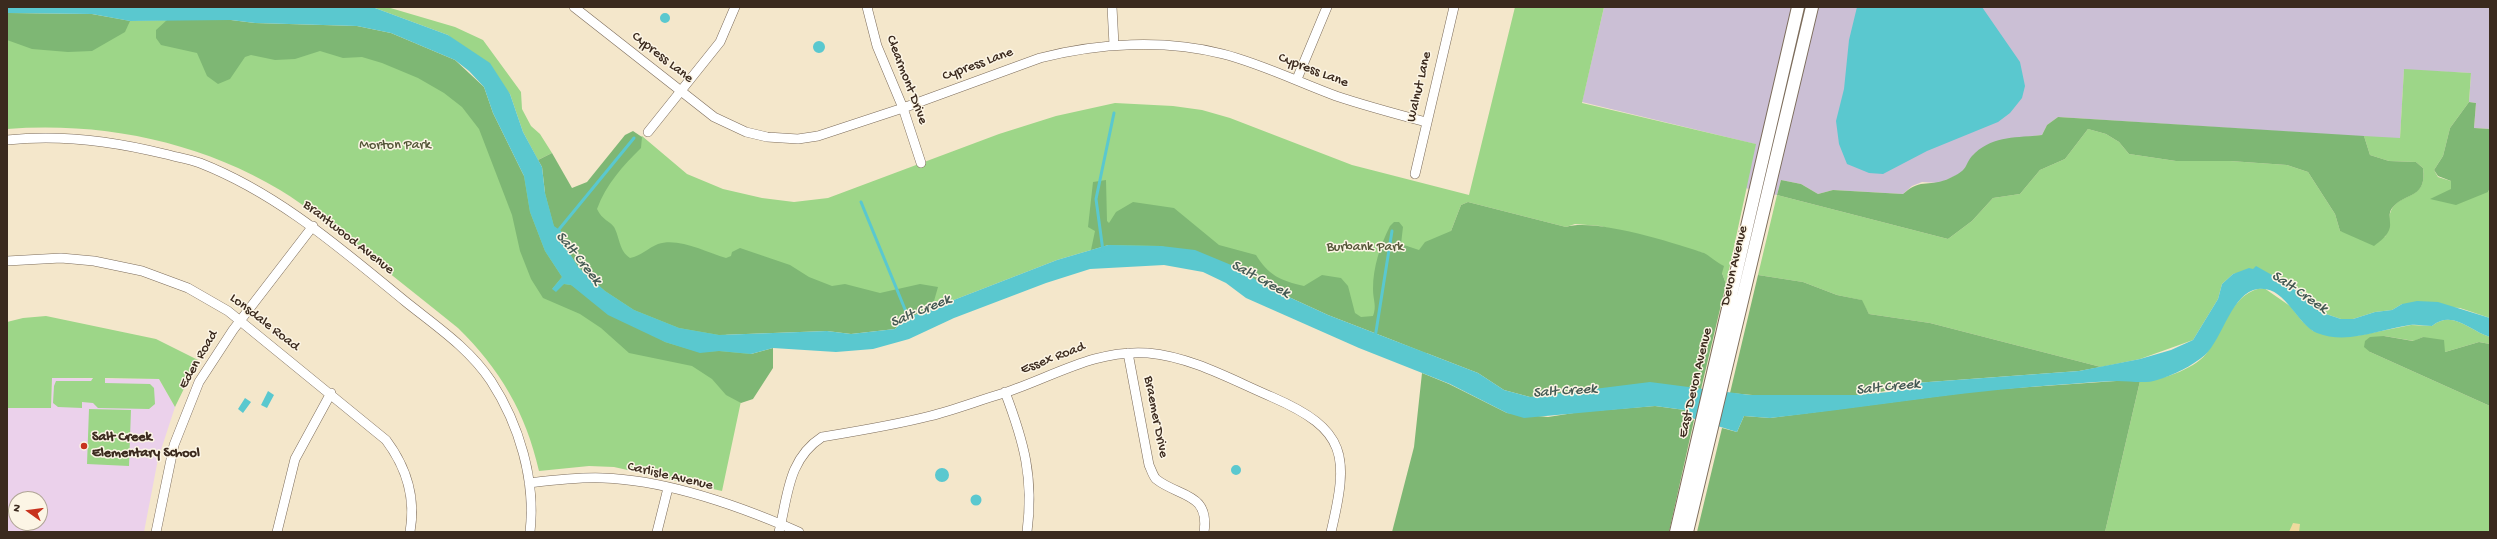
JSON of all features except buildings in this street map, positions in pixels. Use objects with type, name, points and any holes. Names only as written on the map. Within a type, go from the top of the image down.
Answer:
[{"type":"main road","name":"East Devon Avenue","points":[[1676,532],[1703,443],[1721,367],[1798,7]]},
{"type":"main road","name":"Devon Avenue","points":[[1721,367],[1812,7]]},
{"type":"main road","points":[[1687,532],[1703,443]]},
{"type":"street","name":"Cypress Lane","points":[[574,7],[714,117],[729,126],[746,132],[781,139],[798,139],[818,136],[903,108],[1040,58],[1062,52],[1114,45],[1195,48],[1244,60],[1297,79],[1338,96],[1426,122]]},
{"type":"street","points":[[648,132],[720,42],[735,7]]},
{"type":"street","name":"Clearmont Drive","points":[[867,7],[877,46],[903,108],[921,163]]},
{"type":"street","points":[[1112,7],[1114,45]]},
{"type":"street","points":[[1297,79],[1327,7]]},
{"type":"street","name":"Walnut Lane","points":[[1414,174],[1454,7]]},
{"type":"street","name":"Brantwood Avenue","points":[[7,140],[65,139],[106,141],[199,162],[264,193],[313,226],[451,337],[490,379],[506,407],[519,440],[530,483],[530,532]]},
{"type":"street","name":"Eden Road","points":[[156,532],[174,445],[181,424],[199,382],[215,356],[240,321],[313,226]]},
{"type":"street","name":"Lonsdale Road","points":[[7,261],[67,258],[129,267],[188,288],[228,311],[378,432],[395,452],[407,475],[411,492],[410,532]]},
{"type":"street","name":"Essex Road","points":[[780,528],[797,462],[810,445],[822,437],[932,416],[1005,392],[1079,362],[1100,356],[1128,353],[1148,353],[1186,360],[1299,409],[1324,427],[1334,440],[1342,472],[1341,490],[1331,532]]},
{"type":"street","name":"Braemer Drive","points":[[1128,353],[1149,465],[1155,478],[1189,495],[1198,502],[1203,511],[1204,532]]},
{"type":"street","points":[[1005,392],[1022,436],[1027,463],[1029,493],[1027,532]]},
{"type":"street","points":[[277,532],[295,459],[331,393]]},
{"type":"street","name":"Carlisle Avenue","points":[[530,483],[564,479],[604,478],[668,488],[744,510],[780,528],[799,532]]},
{"type":"street","points":[[657,532],[668,488]]},
{"type":"shaded area","points":[[1604,7],[2490,7],[2490,129],[2474,128],[2476,103],[2469,102],[2471,73],[2404,70],[2400,139],[2058,117],[2047,125],[2042,135],[2026,137],[1974,154],[1963,172],[1940,183],[1922,182],[1912,186],[1903,194],[1833,190],[1818,194],[1801,184],[1781,180],[1777,195],[1745,188],[1755,144],[1582,102]]},
{"type":"shaded area","name":"Salt Creek Elementary School","points":[[52,378],[159,379],[175,407],[158,459],[144,532],[7,532],[7,408],[51,408]]},
{"type":"green space","points":[[364,7],[387,7],[455,27],[483,40],[521,92],[522,109],[531,126],[540,134],[552,153],[538,160],[523,132],[510,94],[448,35],[375,8]]},
{"type":"green space","name":"Burbank Park","points":[[1515,7],[1604,7],[1582,103],[1756,144],[1726,284],[1722,273],[1703,253],[1600,226],[1575,224],[1566,227],[1468,202],[1461,205],[1451,231],[1427,354],[1267,287],[1108,245],[1057,260],[915,315],[779,332],[561,231],[642,136],[687,174],[723,189],[762,198],[794,202],[828,198],[999,134],[1056,116],[1115,103],[1173,106],[1202,110],[1230,118],[1352,165],[1469,195]]},
{"type":"green space","name":"Morton Park","points":[[7,13],[107,17],[130,21],[167,20],[415,43],[524,176],[751,354],[722,491],[614,467],[589,466],[539,471],[527,430],[509,393],[487,359],[458,328],[330,225],[280,190],[248,173],[216,159],[182,147],[148,138],[114,132],[78,129],[7,129]]},
{"type":"green space","points":[[7,13],[92,14],[130,21],[125,32],[92,51],[68,52],[32,49],[7,40]]},
{"type":"green space","points":[[167,20],[231,20],[255,23],[357,26],[391,33],[455,60],[484,87],[493,113],[524,176],[530,212],[545,251],[562,277],[552,289],[564,284],[571,285],[665,342],[699,352],[719,351],[751,354],[773,348],[773,368],[753,399],[741,403],[726,395],[712,379],[692,366],[629,353],[601,328],[580,314],[543,298],[531,279],[520,251],[512,215],[479,129],[462,107],[444,93],[418,78],[382,63],[362,57],[343,58],[320,51],[295,59],[275,60],[251,55],[245,57],[230,79],[218,84],[207,76],[197,53],[161,45],[156,38],[156,30]]},
{"type":"green space","points":[[2404,69],[2471,73],[2469,102],[2450,128],[2443,156],[2434,170],[2438,177],[2451,181],[2451,189],[2488,192],[2490,188],[2490,318],[2460,308],[2402,304],[2392,310],[2375,312],[2353,319],[2341,319],[2326,314],[2285,279],[2253,270],[2233,274],[2222,284],[2218,299],[2193,340],[2140,359],[2101,367],[1930,323],[1869,314],[1861,300],[1837,295],[1803,282],[1758,275],[1777,195],[1948,239],[1972,221],[1993,198],[2020,194],[2040,170],[2065,159],[2088,129],[2106,134],[2119,142],[2129,154],[2176,161],[2230,161],[2287,165],[2308,172],[2335,214],[2340,231],[2385,237],[2391,210],[2398,202],[2414,194],[2422,185],[2423,168],[2416,162],[2389,161],[2370,155],[2364,136],[2400,138]]},
{"type":"green space","points":[[2469,102],[2476,103],[2474,128],[2490,129],[2490,188],[2488,192],[2456,205],[2430,199],[2451,189],[2451,181],[2438,176],[2434,170],[2443,156],[2450,128]]},
{"type":"green space","points":[[2058,117],[2364,136],[2370,155],[2389,161],[2416,162],[2423,168],[2422,185],[2414,194],[2398,202],[2391,209],[2390,227],[2388,233],[2374,246],[2340,231],[2335,214],[2308,172],[2287,165],[2230,161],[2176,161],[2129,154],[2119,142],[2106,134],[2088,129],[2065,159],[2040,170],[2020,194],[1993,198],[1972,221],[1948,239],[1777,195],[1781,180],[1801,184],[1818,194],[1833,190],[1903,194],[1921,184],[1943,181],[1957,175],[1964,169],[1975,153],[1990,143],[2007,138],[2042,135],[2047,125]]},
{"type":"green space","points":[[633,131],[642,137],[641,148],[610,183],[597,209],[601,216],[614,227],[624,252],[630,258],[638,256],[658,244],[666,242],[683,244],[726,258],[731,256],[732,252],[740,248],[790,265],[809,277],[832,286],[845,284],[880,293],[920,284],[938,287],[932,308],[915,315],[908,315],[895,329],[851,334],[827,331],[719,335],[679,328],[634,310],[605,291],[579,268],[568,251],[561,231],[554,227],[545,193],[542,167],[538,160],[552,153],[572,188],[587,182],[625,135]]},
{"type":"green space","points":[[1106,180],[1107,221],[1109,223],[1116,212],[1133,202],[1174,208],[1219,245],[1256,255],[1265,268],[1288,282],[1304,286],[1322,275],[1341,278],[1348,286],[1355,313],[1361,317],[1373,316],[1375,306],[1373,289],[1374,273],[1380,249],[1390,226],[1394,222],[1399,222],[1403,227],[1401,244],[1419,250],[1425,242],[1451,231],[1461,205],[1468,202],[1566,227],[1579,225],[1596,226],[1635,233],[1674,243],[1704,253],[1724,266],[1722,273],[1726,284],[1701,389],[1530,397],[1504,390],[1478,373],[1328,315],[1267,287],[1236,267],[1161,246],[1108,245],[1091,250],[1095,231],[1088,227],[1093,182]]},
{"type":"green space","points":[[1758,275],[1803,282],[1837,295],[1862,300],[1869,314],[1930,323],[2101,367],[2079,371],[1915,383],[1893,389],[1847,396],[1776,397],[1730,393]]},
{"type":"green space","points":[[2264,288],[2290,306],[2302,321],[2313,331],[2356,336],[2411,325],[2432,326],[2440,321],[2447,320],[2462,323],[2490,337],[2490,344],[2479,342],[2445,352],[2423,337],[2414,341],[2384,336],[2370,352],[2490,406],[2490,532],[2105,532],[2140,381],[2175,374],[2200,360],[2212,345],[2236,304],[2244,296],[2253,291]]},
{"type":"green space","points":[[46,316],[156,339],[198,360],[175,407],[159,379],[105,378],[105,383],[150,384],[154,388],[155,404],[149,409],[98,408],[93,403],[82,402],[82,408],[58,407],[53,403],[54,386],[56,381],[91,381],[93,378],[52,378],[51,408],[7,408],[7,322],[23,318]]},
{"type":"green space","points":[[2384,336],[2413,341],[2423,337],[2444,340],[2445,352],[2479,342],[2490,344],[2490,406],[2370,352],[2364,347],[2365,341],[2370,337]]},
{"type":"green space","points":[[1422,373],[1449,384],[1507,413],[1548,417],[1580,412],[1655,406],[1685,410],[1686,416],[1694,420],[1669,532],[1392,532],[1414,447]]},
{"type":"green space","points":[[2116,381],[2140,381],[2105,532],[1697,532],[1722,428],[1737,432],[1744,416],[1770,418],[1986,390]]},
{"type":"green space","points":[[89,409],[131,410],[129,466],[87,464]]},
{"type":"sand","points":[[2293,523],[2300,524],[2299,532],[2289,532]]},
{"type":"water","name":"Salt Creek","points":[[7,7],[364,7],[375,8],[448,35],[490,63],[510,94],[523,132],[542,167],[545,193],[554,226],[561,231],[568,251],[579,268],[605,291],[634,310],[679,328],[719,335],[827,331],[851,334],[895,329],[908,315],[915,315],[1057,260],[1108,245],[1161,246],[1195,250],[1236,267],[1267,287],[1328,315],[1478,373],[1504,390],[1530,397],[1650,382],[1750,395],[1857,395],[1889,392],[1915,383],[2079,371],[2140,359],[2171,350],[2193,340],[2218,299],[2222,284],[2233,274],[2249,268],[2253,269],[2256,266],[2272,275],[2285,279],[2326,314],[2341,319],[2353,319],[2375,312],[2392,310],[2402,304],[2417,301],[2438,302],[2490,318],[2490,337],[2462,323],[2447,320],[2440,321],[2432,326],[2410,325],[2352,337],[2329,336],[2317,333],[2310,328],[2276,293],[2267,289],[2258,289],[2249,292],[2241,298],[2205,355],[2182,370],[2157,380],[2143,382],[2095,382],[1997,390],[1770,418],[1744,416],[1737,432],[1685,416],[1685,410],[1655,406],[1524,418],[1507,413],[1450,384],[1359,348],[1246,298],[1226,283],[1203,272],[1164,265],[1090,269],[1046,283],[954,318],[909,339],[873,349],[836,352],[773,348],[751,354],[719,351],[700,353],[665,342],[608,315],[571,285],[564,284],[556,292],[552,289],[562,277],[545,251],[530,212],[524,176],[493,113],[484,87],[469,71],[455,60],[391,33],[357,26],[255,23],[231,20],[130,21],[92,14],[7,13]]},
{"type":"water","points":[[1857,7],[1982,7],[2020,62],[2025,86],[2022,98],[2010,113],[1998,122],[1927,151],[1883,174],[1869,173],[1847,164],[1839,144],[1836,121],[1844,89],[1849,40]]},
{"type":"water","points":[[663,13],[667,13],[670,18],[667,23],[663,23],[660,20],[660,16]]},
{"type":"water","points":[[819,41],[823,43],[825,47],[823,51],[819,53],[815,51],[813,47],[815,43]]},
{"type":"water","points":[[268,391],[274,395],[267,408],[261,405]]},
{"type":"water","points":[[245,398],[251,402],[243,413],[238,409]]},
{"type":"water","points":[[1234,465],[1238,465],[1240,466],[1240,474],[1234,475],[1231,472],[1231,468]]},
{"type":"water","points":[[942,468],[947,470],[949,475],[947,480],[942,482],[937,480],[935,475],[937,470]]},
{"type":"water","points":[[974,495],[978,495],[980,496],[980,504],[974,505],[971,502],[971,498]]},
{"type":"waterway","points":[[1103,251],[1096,199],[1114,113]]},
{"type":"waterway","name":"Salt Creek","points":[[556,233],[634,138]]},
{"type":"waterway","name":"Salt Creek","points":[[861,202],[909,319]]},
{"type":"waterway","points":[[1375,338],[1392,231]]},
{"type":"place","name":"Salt Creek Elementary School","points":[[84,446]]}]
